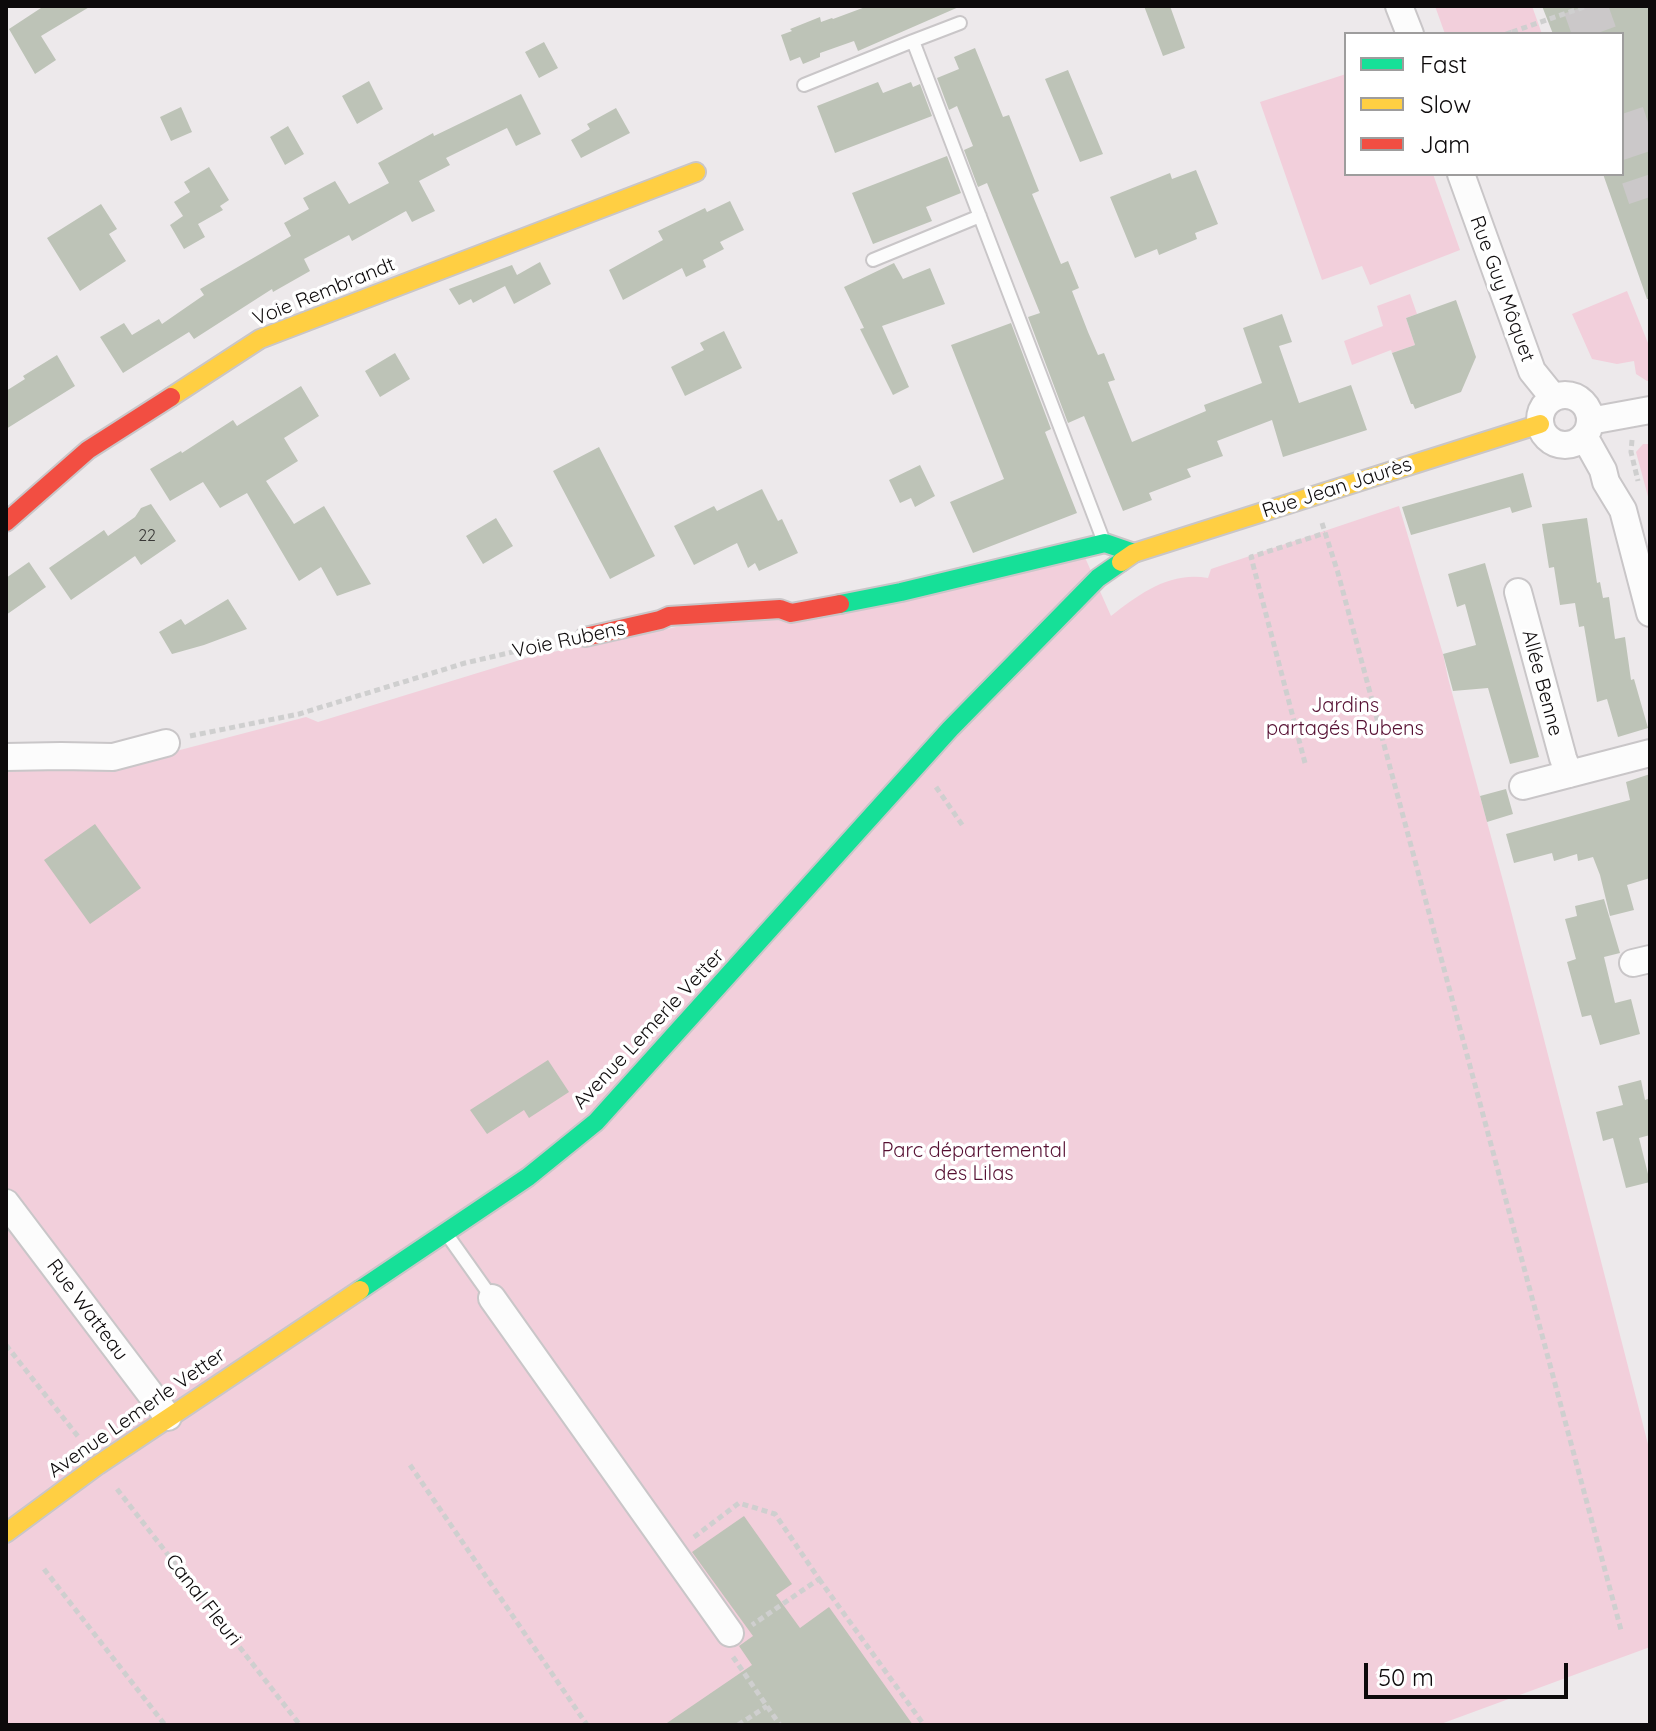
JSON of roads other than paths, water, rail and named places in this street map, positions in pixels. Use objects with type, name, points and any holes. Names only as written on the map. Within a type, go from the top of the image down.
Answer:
[{"type":"street","points":[[1399,6],[1409,32]]},
{"type":"street","name":"Voie Rembrandt","points":[[6,522],[88,450],[260,339],[696,172]]},
{"type":"street","name":"Rue Guy Môquet","points":[[1462,176],[1532,371],[1553,397]]},
{"type":"street","points":[[1650,410],[1587,428],[1570,445],[1562,445],[1548,438],[1540,424],[1542,408],[1553,397],[1570,395],[1585,404],[1589,412],[1587,428],[1606,482],[1623,510],[1650,613]]},
{"type":"street","name":"Rue Jean Jaurès","points":[[1134,553],[1540,424]]},
{"type":"street","points":[[1105,543],[1134,553]]},
{"type":"street","name":"Voie Rubens","points":[[585,637],[669,616],[780,609],[791,613],[901,592],[1105,543]]},
{"type":"street","name":"Avenue Lemerle Vetter","points":[[6,1533],[168,1417],[528,1177],[596,1122],[1004,672],[1098,578],[1134,553]]},
{"type":"street","name":"Allée Benne","points":[[1518,592],[1569,774]]},
{"type":"street","points":[[6,757],[113,757],[166,743]]},
{"type":"street","points":[[1523,786],[1650,753]]},
{"type":"street","name":"Rue Watteau","points":[[6,1203],[168,1417]]},
{"type":"street","points":[[492,1298],[730,1633]]},
{"type":"lane","points":[[804,85],[960,23]]},
{"type":"lane","points":[[913,41],[1105,543]]},
{"type":"lane","points":[[873,260],[980,216]]},
{"type":"lane","points":[[446,1233],[492,1298]]},
{"type":"tunnel","points":[[1585,6],[1594,32]]},
{"type":"tunnel","points":[[1624,120],[1650,197]]},
{"type":"park label","name":"Jardins partagés Rubens","points":[[1345,718]]},
{"type":"park label","name":"Parc départemental des Lilas","points":[[974,1162]]}]
